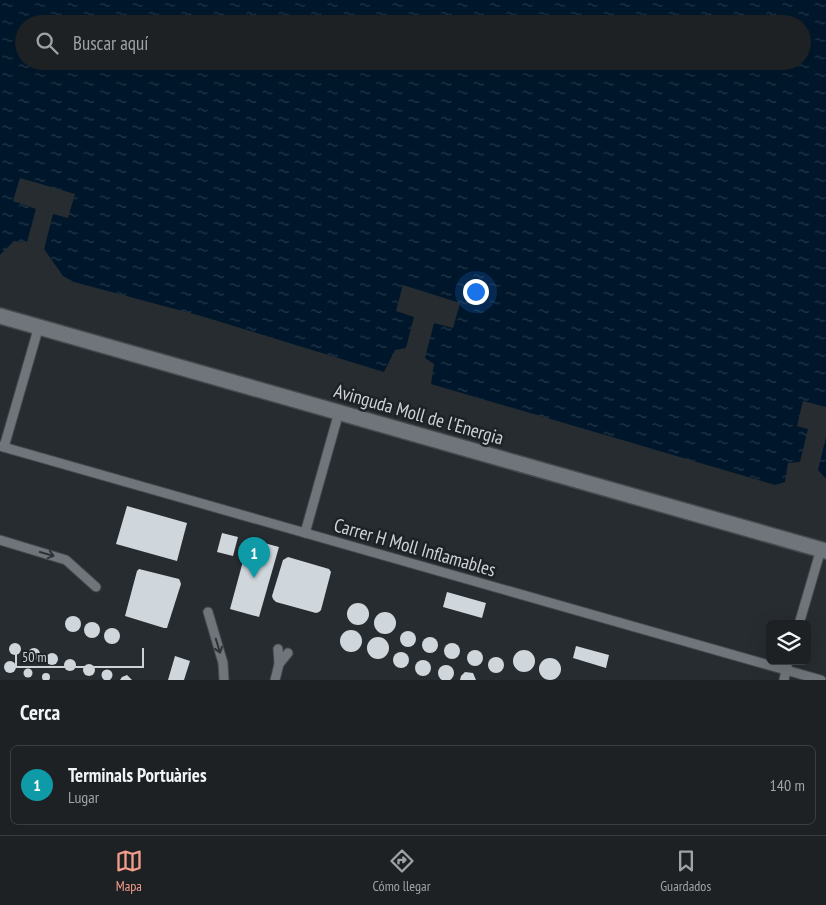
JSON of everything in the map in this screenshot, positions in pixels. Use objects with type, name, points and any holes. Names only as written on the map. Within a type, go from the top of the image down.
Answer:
[{"type":"street","name":"Avinguda Moll de l'Energia","points":[[0,316],[823,550]]},
{"type":"lane","points":[[2,447],[12,420],[39,326]]},
{"type":"lane","points":[[305,533],[339,412]]},
{"type":"lane","name":"Carrer H Moll Inflamables","points":[[2,447],[787,666],[821,680]]},
{"type":"lane","points":[[0,540],[66,560],[96,587]]},
{"type":"lane","points":[[800,620],[812,577],[823,550]]},
{"type":"lane","points":[[208,612],[223,663],[224,680]]},
{"type":"lane","points":[[275,680],[279,664],[278,649]]},
{"type":"lane","points":[[279,664],[288,653]]},
{"type":"lane","points":[[784,680],[787,666]]},
{"type":"water","points":[[0,0],[826,0],[826,407],[803,401],[797,426],[808,429],[800,462],[788,463],[785,482],[775,485],[431,384],[434,364],[425,358],[434,323],[453,328],[460,303],[403,285],[396,311],[414,317],[406,348],[395,350],[384,372],[201,316],[74,282],[63,276],[44,249],[53,214],[68,218],[75,194],[20,178],[13,201],[36,209],[27,242],[14,241],[0,255]]},
{"type":"water","points":[[826,437],[826,479],[818,470]]},
{"type":"building","points":[[127,506],[187,523],[177,561],[116,544]]},
{"type":"building","points":[[222,533],[238,537],[233,556],[217,552]]},
{"type":"building","points":[[249,539],[279,547],[259,617],[230,609]]},
{"type":"building","points":[[288,557],[329,569],[331,572],[319,612],[316,613],[276,602],[273,599],[272,596],[283,560]]},
{"type":"building","points":[[139,569],[179,579],[180,581],[181,584],[167,628],[125,616]]},
{"type":"building","points":[[447,592],[486,603],[482,618],[443,607]]},
{"type":"building","points":[[358,603],[366,606],[369,614],[366,622],[358,625],[350,622],[347,614],[350,606]]},
{"type":"building","points":[[385,612],[393,615],[396,623],[393,631],[385,634],[377,631],[374,623],[377,615]]},
{"type":"building","points":[[73,616],[81,624],[73,632],[65,624]]},
{"type":"building","points":[[92,622],[100,630],[92,638],[84,630]]},
{"type":"building","points":[[112,628],[120,636],[112,644],[104,636]]},
{"type":"building","points":[[351,630],[359,633],[362,641],[359,649],[351,652],[343,649],[340,641],[343,633]]},
{"type":"building","points":[[408,631],[414,633],[416,639],[414,645],[408,647],[402,645],[400,639],[402,633]]},
{"type":"building","points":[[378,637],[386,640],[389,648],[386,656],[378,659],[370,656],[367,648],[370,640]]},
{"type":"building","points":[[430,637],[436,639],[438,645],[436,651],[430,653],[424,651],[422,645],[424,639]]},
{"type":"building","points":[[15,643],[21,649],[15,655],[9,649]]},
{"type":"building","points":[[452,643],[458,645],[460,651],[458,657],[452,659],[446,657],[444,651],[446,645]]},
{"type":"building","points":[[576,646],[609,655],[606,668],[573,658]]},
{"type":"building","points":[[32,648],[36,648],[40,654],[36,660],[32,660],[28,656],[28,652]]},
{"type":"building","points":[[475,650],[481,652],[483,658],[481,664],[475,666],[469,664],[467,658],[469,652]]},
{"type":"building","points":[[524,650],[532,653],[535,661],[532,669],[524,672],[516,669],[513,661],[516,653]]},
{"type":"building","points":[[401,652],[407,654],[409,660],[407,666],[401,668],[395,666],[393,660],[395,654]]},
{"type":"building","points":[[52,653],[58,659],[52,665],[46,659]]},
{"type":"building","points":[[175,656],[190,661],[184,680],[168,680]]},
{"type":"building","points":[[496,657],[502,659],[504,665],[502,671],[496,673],[490,671],[488,665],[490,659]]},
{"type":"building","points":[[550,658],[558,661],[561,669],[558,677],[550,680],[542,677],[539,669],[542,661]]},
{"type":"building","points":[[70,659],[76,665],[70,671],[64,665]]},
{"type":"building","points":[[423,660],[429,662],[431,668],[429,674],[423,676],[417,674],[415,668],[417,662]]},
{"type":"building","points":[[10,661],[16,667],[10,673],[4,667]]},
{"type":"building","points":[[87,664],[91,664],[95,670],[91,676],[87,676],[83,672],[83,668]]},
{"type":"building","points":[[446,665],[452,667],[452,679],[440,679],[438,673],[440,667]]},
{"type":"building","points":[[28,668],[33,673],[28,678],[23,673]]},
{"type":"building","points":[[107,669],[113,675],[109,680],[103,679],[101,675]]},
{"type":"building","points":[[465,672],[473,673],[476,680],[460,680]]},
{"type":"building","points":[[43,674],[49,674],[49,680],[43,680]]},
{"type":"building","points":[[127,675],[132,680],[120,680],[122,677]]},
{"type":"place","name":"Terminals Portuàries","points":[[254,578]]}]
